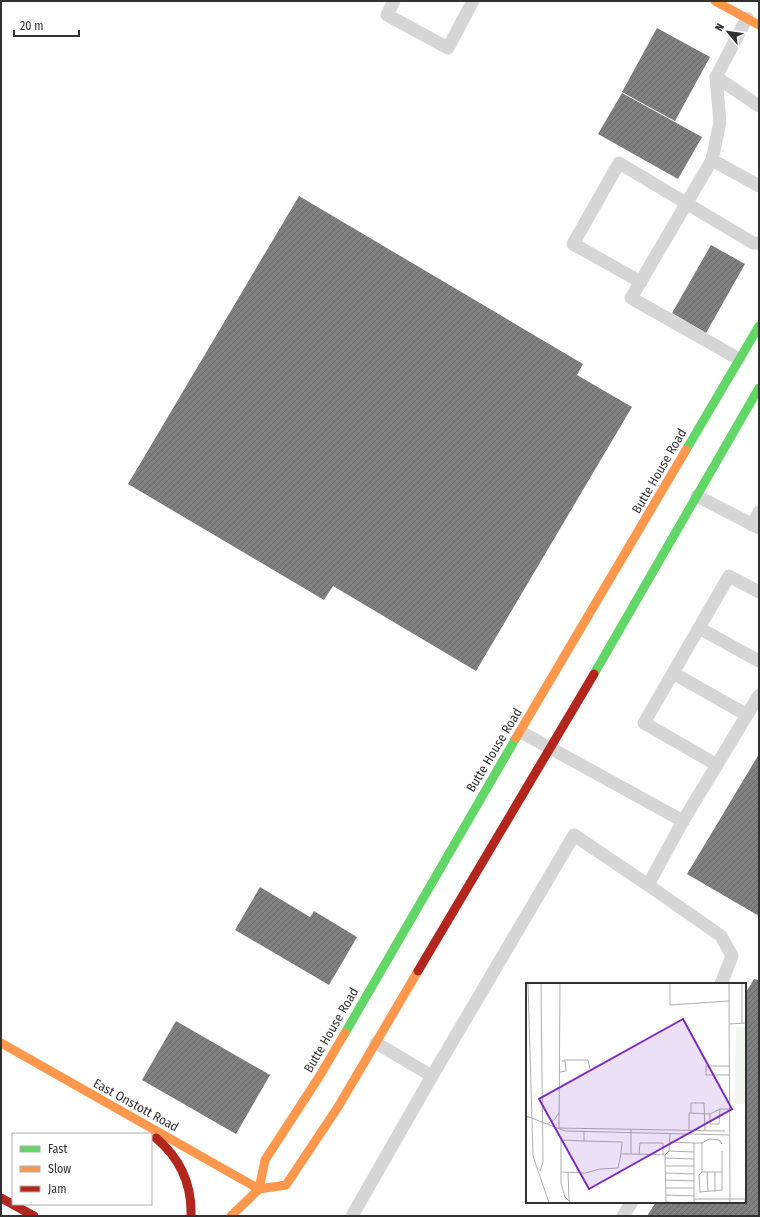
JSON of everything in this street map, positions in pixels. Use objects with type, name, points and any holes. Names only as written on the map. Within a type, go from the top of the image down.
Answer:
[{"type":"main road","points":[[715,1],[759,25]]},
{"type":"main road","name":"Butte House Road","points":[[259,1189],[265,1160],[319,1078],[471,814],[521,732],[759,326]]},
{"type":"main road","points":[[231,1216],[259,1189],[286,1185],[338,1107],[551,747],[759,388]]},
{"type":"main road","name":"East Onstott Road","points":[[1,1043],[259,1189]]},
{"type":"main road","points":[[140,1121],[173,1154],[184,1173],[192,1198],[191,1216]]},
{"type":"main road","points":[[1,1198],[12,1204]]},
{"type":"main road","points":[[14,1205],[34,1216]]},
{"type":"lane","points":[[394,1],[387,15],[448,48],[472,1]]},
{"type":"lane","points":[[739,359],[632,298],[712,160],[720,122],[716,77],[747,18]]},
{"type":"lane","points":[[716,77],[759,106]]},
{"type":"lane","points":[[712,160],[759,186]]},
{"type":"lane","points":[[641,282],[572,244],[619,163],[753,243],[759,243]]},
{"type":"lane","points":[[697,496],[755,526],[759,512]]},
{"type":"lane","points":[[717,765],[644,723],[729,576],[759,592]]},
{"type":"lane","points":[[699,628],[759,661]]},
{"type":"lane","points":[[673,673],[747,715]]},
{"type":"lane","points":[[648,885],[684,820],[759,695]]},
{"type":"lane","points":[[521,732],[684,820]]},
{"type":"lane","points":[[352,1216],[432,1076],[574,835],[721,936],[732,956],[721,983]]},
{"type":"lane","points":[[376,1043],[432,1076]]},
{"type":"lane","points":[[624,1216],[631,1203]]},
{"type":"building","points":[[657,28],[710,57],[675,121],[622,92]]},
{"type":"building","points":[[622,93],[702,137],[678,179],[598,134]]},
{"type":"building","points":[[299,196],[583,364],[577,375],[632,407],[476,671],[333,586],[324,600],[128,484]]},
{"type":"building","points":[[711,245],[745,264],[706,333],[672,313]]},
{"type":"building","points":[[759,754],[759,916],[687,874]]},
{"type":"building","points":[[260,887],[310,917],[314,911],[357,937],[329,985],[235,930]]},
{"type":"building","points":[[754,979],[759,980],[759,1216],[647,1216],[655,1203],[746,1203],[746,992]]},
{"type":"building","points":[[176,1021],[270,1075],[236,1134],[142,1080]]},
{"type":"traffic: fast","points":[[686,450],[759,326]]},
{"type":"traffic: fast","points":[[594,674],[759,388]]},
{"type":"traffic: fast","points":[[345,1033],[516,738]]},
{"type":"traffic: slow","points":[[715,1],[759,25]]},
{"type":"traffic: slow","points":[[516,738],[686,450]]},
{"type":"traffic: slow","points":[[259,1189],[286,1185],[338,1107],[418,971]]},
{"type":"traffic: slow","points":[[231,1216],[259,1189],[265,1160],[319,1077],[345,1033]]},
{"type":"traffic: slow","points":[[1,1043],[259,1189]]},
{"type":"traffic: jam","points":[[418,971],[594,674]]},
{"type":"traffic: jam","points":[[156,1138],[172,1155],[183,1173],[189,1193],[191,1216]]},
{"type":"traffic: jam","points":[[1,1198],[12,1204]]},
{"type":"traffic: jam","points":[[14,1205],[34,1216]]}]
